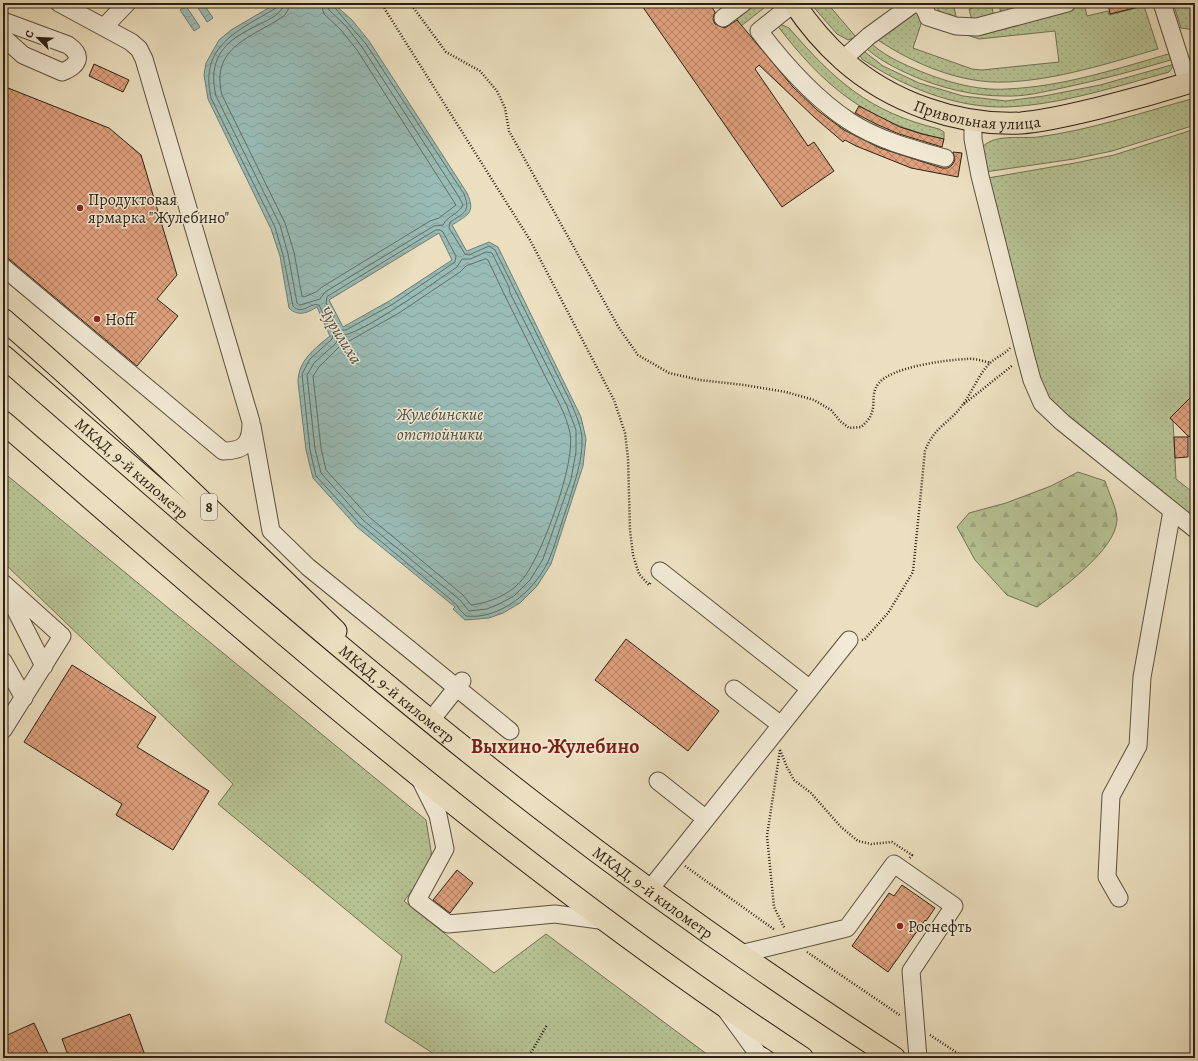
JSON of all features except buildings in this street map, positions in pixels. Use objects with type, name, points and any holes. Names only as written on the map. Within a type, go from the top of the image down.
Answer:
[{"type":"highway","name":"МКАД, 9-й километр","points":[[3,356],[279,595],[408,702],[544,811],[740,954],[818,1009],[894,1058]]},
{"type":"highway","points":[[3,422],[246,633],[513,850],[609,921],[802,1058]]},
{"type":"main road","name":"Привольная улица","points":[[794,3],[824,42],[842,60],[873,83],[889,92],[929,109],[973,120],[1005,123],[1038,121],[1067,116],[1191,82]]},
{"type":"main road","name":"8","points":[[3,319],[73,379],[206,504],[408,702]]},
{"type":"lane","points":[[60,3],[104,27],[139,49],[144,59],[251,422],[271,531],[308,567],[459,685],[510,731]]},
{"type":"lane","points":[[104,27],[127,3]]},
{"type":"lane","points":[[723,18],[743,3]]},
{"type":"lane","points":[[794,3],[759,31],[801,80],[825,104],[849,122],[894,143],[945,158]]},
{"type":"lane","points":[[842,60],[869,36],[913,4],[922,6],[928,16],[956,26],[977,27],[1067,3]]},
{"type":"lane","points":[[1162,3],[1191,82]]},
{"type":"lane","points":[[3,21],[68,45],[73,49],[77,56],[76,64],[71,69],[62,72],[23,55],[3,37]]},
{"type":"lane","points":[[973,120],[973,139],[980,176],[1032,380],[1042,403],[1062,422],[1195,529]]},
{"type":"lane","points":[[3,266],[223,451],[235,451],[245,446],[251,435],[251,422]]},
{"type":"lane","points":[[1118,898],[1107,876],[1111,796],[1138,746],[1142,678],[1172,511]]},
{"type":"lane","points":[[660,571],[810,689]]},
{"type":"lane","points":[[3,583],[44,666]]},
{"type":"lane","points":[[3,583],[62,636],[3,730]]},
{"type":"lane","points":[[650,889],[849,640]]},
{"type":"lane","points":[[3,661],[24,698]]},
{"type":"lane","points":[[431,720],[459,685]]},
{"type":"lane","points":[[734,689],[781,725]]},
{"type":"lane","points":[[417,773],[438,814],[445,850],[417,900],[448,924],[555,914],[609,921]]},
{"type":"lane","points":[[658,781],[706,819]]},
{"type":"lane","points":[[740,954],[847,928],[894,864],[954,906],[911,971],[918,1058]]},
{"type":"lane","points":[[719,1000],[761,1057]]},
{"type":"path","points":[[381,3],[530,240],[614,400],[625,433],[628,458],[630,530],[633,555],[639,574],[649,585],[660,571]]},
{"type":"path","points":[[410,3],[446,52],[480,71],[497,91],[505,108],[508,131],[619,328],[638,355],[669,373],[700,380],[786,392],[814,400],[832,410],[840,421],[849,428],[861,427],[873,415],[874,393],[878,384],[890,374],[909,368],[968,359],[991,362]]},
{"type":"path","points":[[962,406],[991,362],[1004,355],[1012,345],[1019,332]]},
{"type":"path","points":[[849,640],[865,640],[888,613],[913,572],[925,451],[936,430],[962,406],[1025,354]]},
{"type":"path","points":[[783,743],[780,749],[767,836],[774,907],[792,942]]},
{"type":"path","points":[[780,749],[794,780],[816,798],[841,827],[858,841],[871,844],[892,842],[912,855],[902,869]]},
{"type":"path","points":[[675,858],[792,942],[965,1058]]},
{"type":"path","points":[[528,1058],[547,1024]]},
{"type":"green space","points":[[758,3],[764,3],[764,8],[741,26],[737,19]]},
{"type":"green space","points":[[810,3],[827,3],[856,37],[848,40],[837,34]]},
{"type":"green space","points":[[933,3],[953,3],[956,16],[953,18],[941,13]]},
{"type":"green space","points":[[982,3],[991,3],[994,17],[972,21],[969,9],[983,5]]},
{"type":"green space","points":[[999,3],[1044,3],[1001,15]]},
{"type":"green space","points":[[1173,3],[1195,3],[1195,30],[1181,28]]},
{"type":"green space","points":[[1084,4],[1087,16],[1108,11],[1109,15],[1144,6],[1158,49],[1102,65],[1044,78],[1025,81],[989,82],[972,80],[939,71],[907,57],[878,40],[914,9],[923,18],[913,48],[972,69],[982,70],[1059,62],[1055,31],[979,39],[967,35]]},
{"type":"green space","points":[[780,24],[789,28],[822,64],[855,92],[892,114],[939,129],[944,132],[944,139],[917,132],[892,123],[849,99],[830,84],[794,47],[777,25]]},
{"type":"green space","points":[[869,41],[890,57],[926,73],[971,87],[995,89],[1049,85],[1070,81],[1172,53],[1174,59],[1132,71],[1041,93],[1019,96],[992,96],[957,90],[913,76],[887,63],[869,51],[864,46]]},
{"type":"green space","points":[[861,49],[883,66],[919,83],[963,96],[1006,101],[1044,96],[1100,85],[1175,64],[1169,72],[1109,89],[1047,103],[1006,107],[968,104],[949,100],[913,87],[862,59],[860,56]]},
{"type":"green space","points":[[1195,98],[1195,125],[1112,151],[1074,159],[985,172],[981,149],[992,141],[1007,138],[1038,137],[1078,130]]},
{"type":"green space","points":[[1195,129],[1195,393],[1170,418],[1173,421],[1176,479],[1195,494],[1195,521],[1047,400],[1037,379],[988,178],[1114,155]]},
{"type":"green space","points":[[3,472],[426,820],[433,863],[404,901],[494,973],[546,934],[712,1058],[440,1058],[385,1022],[402,956],[218,804],[233,784],[3,562]]},
{"type":"green space","points":[[1078,472],[1105,481],[1117,515],[1114,531],[1108,543],[1072,580],[1037,607],[1007,595],[975,560],[957,527],[969,513],[1006,503],[1051,486]]},
{"type":"water","points":[[195,3],[203,3],[213,18],[207,22]]},
{"type":"water","name":"Жулебинские отстойники","points":[[277,3],[333,3],[352,20],[369,41],[467,193],[471,205],[469,213],[452,225],[466,250],[467,251],[489,242],[498,247],[581,417],[586,439],[583,466],[551,564],[537,586],[520,603],[503,613],[489,618],[465,620],[453,609],[455,607],[357,527],[313,478],[306,450],[298,382],[301,368],[308,356],[330,336],[317,307],[303,313],[292,311],[289,308],[280,256],[271,229],[208,99],[204,75],[206,63],[219,40],[231,30]],"holes":[[[439,233],[452,260],[391,300],[343,327],[329,300]]]},
{"type":"water","points":[[186,6],[200,27],[194,31],[180,10]]},
{"type":"place","name":"Продуктовая ярмарка \"Жулебино\"","points":[[80,208]]},
{"type":"place","name":"Hoff","points":[[97,319]]},
{"type":"place","name":"Роснефть","points":[[900,926]]},
{"type":"district","name":"Выхино-Жулебино","points":[[555,746]]},
{"type":"water label","name":"Чурилиха","points":[[341,335]]}]
